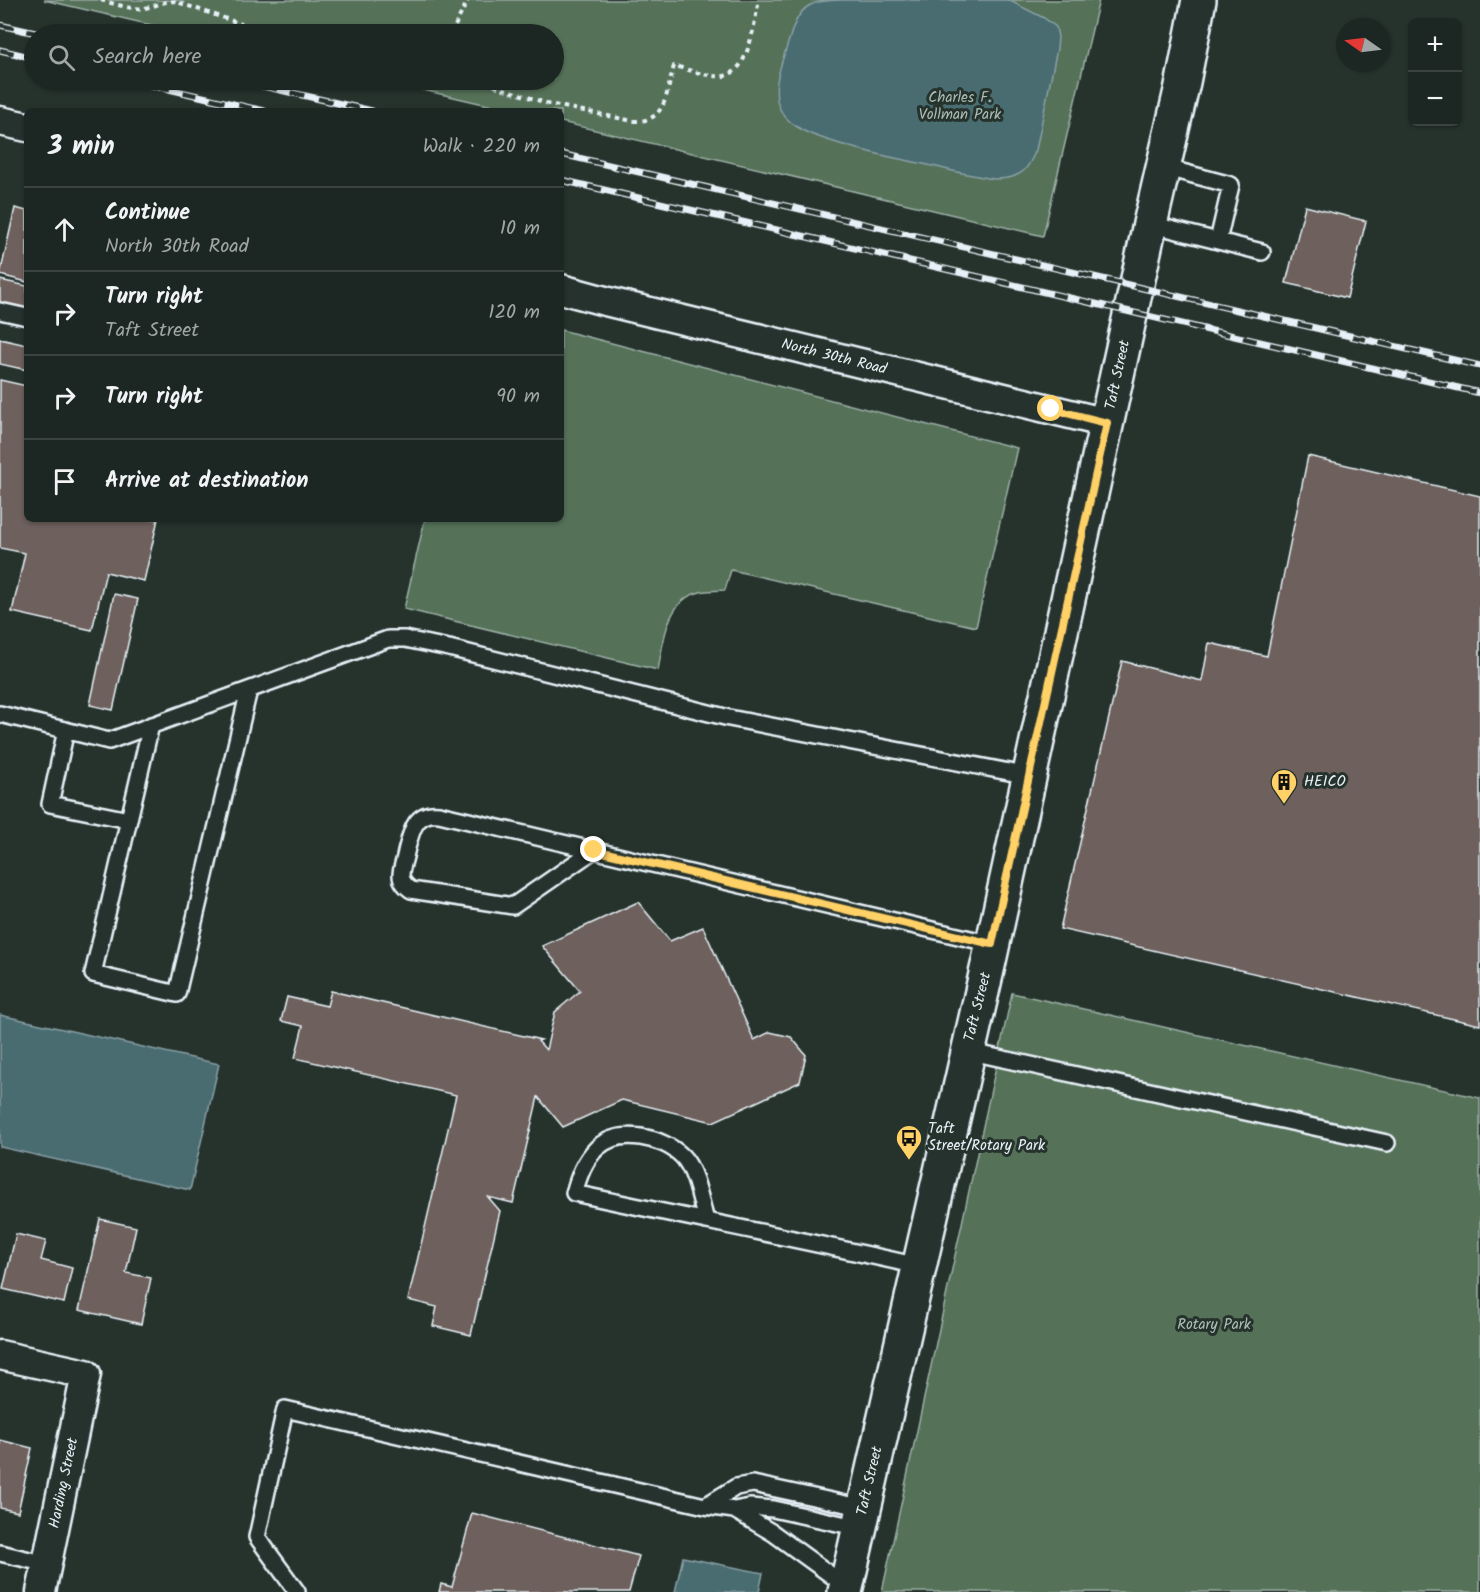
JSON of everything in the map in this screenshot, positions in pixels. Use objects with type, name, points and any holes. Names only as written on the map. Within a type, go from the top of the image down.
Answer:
[{"type":"street","name":"Taft Street","points":[[846,1589],[1030,776],[1199,0]]},
{"type":"street","points":[[0,121],[24,126]]},
{"type":"street","name":"North 30th Road","points":[[564,290],[1107,423]]},
{"type":"street","name":"Harding Street","points":[[0,1355],[86,1374],[41,1592]]},
{"type":"lane","points":[[1163,167],[1231,185],[1218,241]]},
{"type":"lane","points":[[1150,224],[1262,252]]},
{"type":"lane","points":[[0,311],[24,316]]},
{"type":"lane","points":[[0,714],[109,741],[388,639],[405,639],[729,718],[1030,776]]},
{"type":"lane","points":[[151,725],[93,974],[177,994],[249,690]]},
{"type":"lane","points":[[66,730],[50,804],[129,820]]},
{"type":"lane","points":[[594,850],[513,906],[411,890],[403,883],[401,874],[413,827],[429,813],[594,850],[992,944]]},
{"type":"lane","points":[[968,1051],[1387,1143]]},
{"type":"lane","points":[[706,1221],[696,1181],[684,1157],[666,1144],[640,1137],[617,1137],[598,1147],[583,1166],[574,1193],[918,1266]]},
{"type":"lane","points":[[297,1592],[257,1537],[285,1409],[705,1506],[734,1510],[750,1507],[862,1518]]},
{"type":"lane","points":[[705,1506],[736,1487],[753,1484],[862,1518]]},
{"type":"lane","points":[[734,1510],[773,1533],[846,1589]]},
{"type":"lane","points":[[0,1553],[47,1564]]},
{"type":"path","points":[[101,0],[132,8],[144,8],[174,1],[242,24]]},
{"type":"path","points":[[456,24],[468,0]]},
{"type":"path","points":[[507,90],[549,104],[633,121],[644,122],[653,119],[659,113],[674,66],[725,76],[740,65],[747,53],[759,0]]},
{"type":"green space","name":"Charles F. Vollman Park","points":[[44,0],[1099,0],[1043,236],[564,123],[564,108],[501,108],[423,90],[564,90],[564,24],[147,24]]},
{"type":"green space","points":[[564,331],[1017,448],[976,627],[731,570],[725,590],[697,593],[687,598],[672,614],[664,637],[658,670],[404,609],[424,522],[564,522]]},
{"type":"green space","name":"Rotary Park","points":[[1012,993],[1480,1098],[1480,1592],[882,1592]]},
{"type":"water","points":[[842,0],[1008,0],[1044,18],[1056,27],[1057,49],[1036,150],[1024,171],[1012,177],[997,179],[961,173],[842,144],[809,133],[787,119],[781,111],[776,93],[781,65],[794,26],[802,11],[814,3]]},
{"type":"water","points":[[0,1015],[219,1064],[190,1190],[0,1147]]},
{"type":"water","points":[[683,1557],[763,1573],[759,1592],[675,1592]]},
{"type":"building","points":[[1305,206],[1366,221],[1347,298],[1286,283]]},
{"type":"building","points":[[15,208],[24,210],[24,281],[0,275]]},
{"type":"building","points":[[0,280],[24,285],[24,310],[0,305]]},
{"type":"building","points":[[0,339],[24,344],[24,369],[0,364]]},
{"type":"building","points":[[0,380],[24,385],[24,522],[157,522],[144,581],[106,572],[92,630],[12,612],[25,553],[0,548]]},
{"type":"building","name":"HEICO","points":[[1308,456],[1480,496],[1480,1025],[1060,929],[1122,661],[1202,681],[1209,643],[1267,656]]},
{"type":"building","points":[[114,594],[138,599],[113,710],[90,705]]},
{"type":"building","points":[[638,902],[670,941],[703,927],[754,1040],[770,1032],[791,1037],[806,1055],[800,1082],[713,1122],[622,1100],[563,1127],[538,1097],[513,1203],[488,1197],[500,1211],[471,1335],[433,1326],[437,1307],[408,1300],[456,1095],[295,1058],[303,1026],[281,1021],[287,997],[327,1006],[331,991],[541,1040],[538,1041],[546,1050],[555,1012],[580,991],[542,946]]},
{"type":"building","points":[[100,1219],[136,1227],[126,1273],[151,1278],[141,1324],[79,1310]]},
{"type":"building","points":[[16,1234],[46,1241],[41,1260],[72,1268],[64,1303],[3,1289]]},
{"type":"building","points":[[0,1440],[32,1448],[18,1512],[0,1508]]},
{"type":"building","points":[[472,1513],[639,1556],[629,1592],[439,1592],[441,1584],[452,1587]]},
{"type":"railway","points":[[0,25],[24,30]]},
{"type":"railway","points":[[0,50],[24,56]]},
{"type":"railway","points":[[173,90],[251,108]]},
{"type":"railway","points":[[280,90],[359,108]]},
{"type":"railway","points":[[564,155],[1480,366]]},
{"type":"railway","points":[[564,181],[1480,393]]},
{"type":"place","name":"HEICO","points":[[1284,805]]},
{"type":"place","name":"Taft Street/Rotary Park","points":[[909,1161]]},
{"type":"route","points":[[594,850],[992,944],[1107,423],[1051,409]]}]
